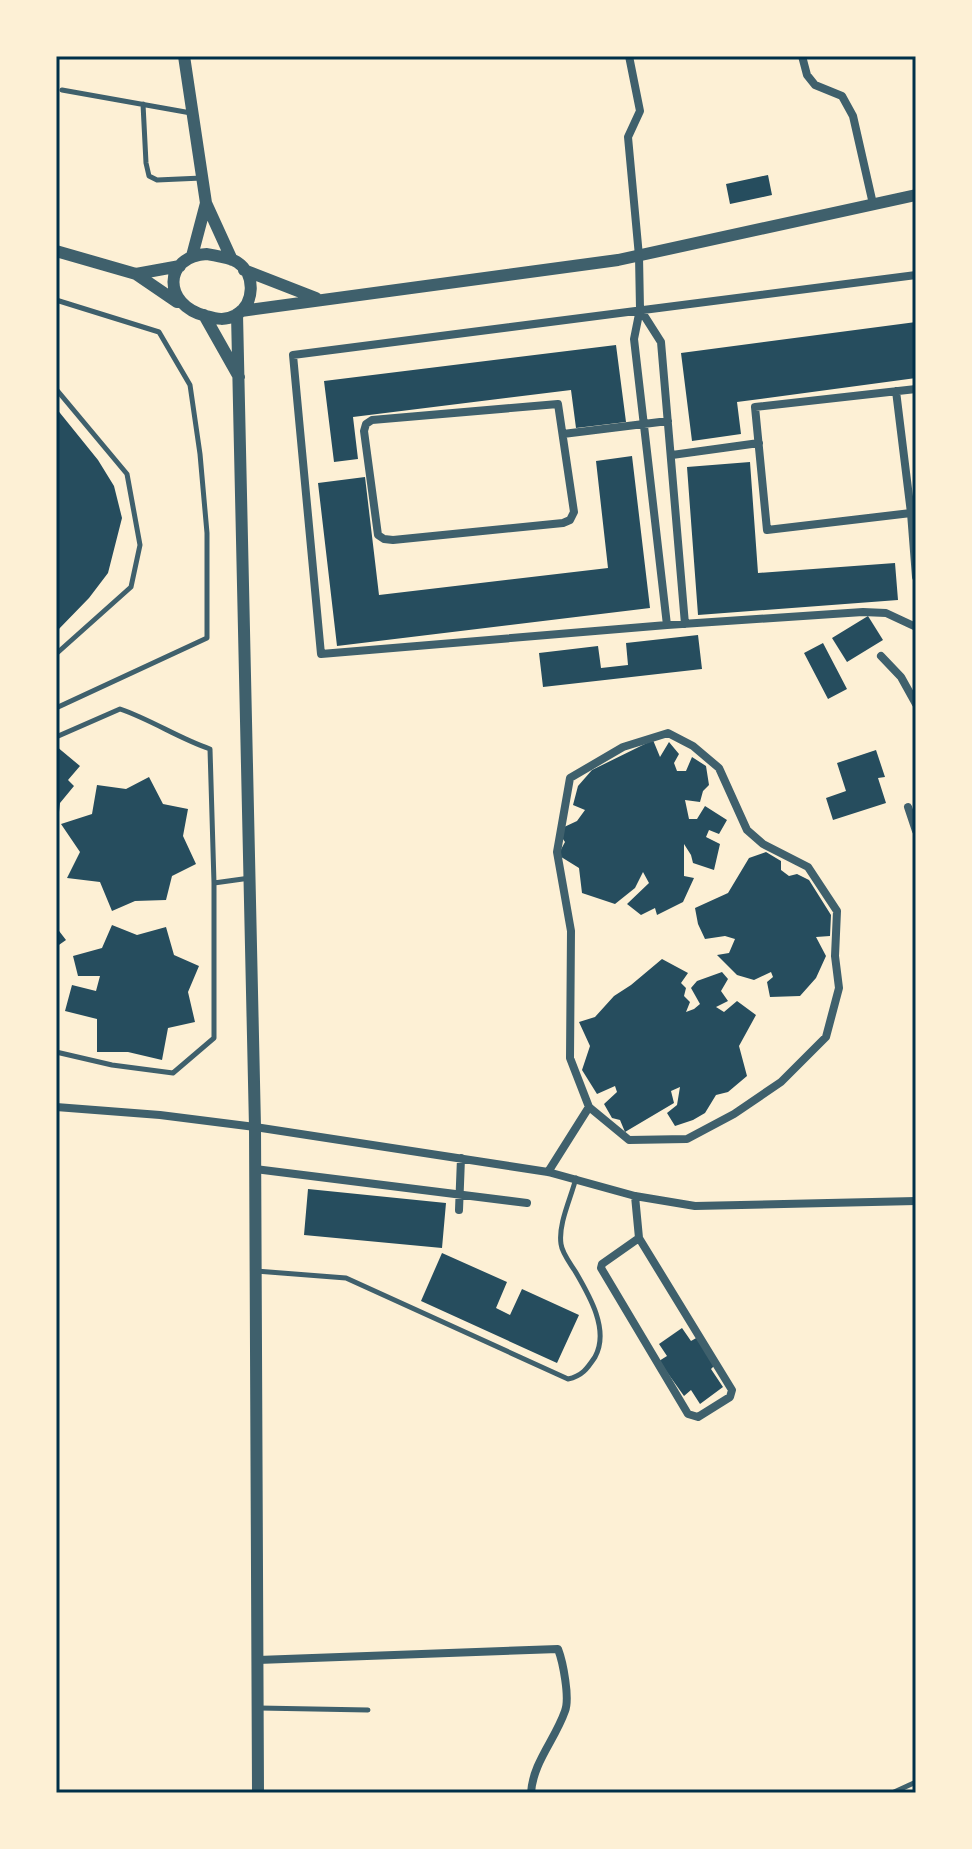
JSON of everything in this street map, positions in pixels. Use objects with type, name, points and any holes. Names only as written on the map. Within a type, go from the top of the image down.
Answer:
[{"type":"street","points":[[184,56],[206,203],[232,260],[244,270],[320,299]]},
{"type":"street","points":[[629,56],[640,111],[628,137],[639,256],[640,309],[634,339],[667,625]]},
{"type":"street","points":[[802,56],[807,75],[815,85],[842,96],[853,116],[873,204]]},
{"type":"street","points":[[56,251],[136,274],[192,313],[223,319],[239,313],[320,299],[639,256],[916,195]]},
{"type":"street","points":[[192,256],[206,203]]},
{"type":"street","points":[[136,274],[180,266],[192,256],[207,254],[232,260]]},
{"type":"street","points":[[180,266],[174,285],[180,303]]},
{"type":"street","points":[[244,270],[250,283],[250,294],[239,313],[255,1127],[258,1793]]},
{"type":"street","points":[[916,275],[293,355],[321,654],[863,612],[886,613],[916,627]]},
{"type":"street","points":[[640,309],[661,342],[685,624]]},
{"type":"street","points":[[204,315],[240,380]]},
{"type":"street","points":[[911,513],[767,530],[755,407],[916,389]]},
{"type":"street","points":[[896,391],[916,577]]},
{"type":"street","points":[[558,404],[563,434],[574,512],[570,520],[393,540],[378,535],[364,431],[366,424],[372,420],[558,404]]},
{"type":"street","points":[[563,434],[668,421]]},
{"type":"street","points":[[672,455],[759,443]]},
{"type":"street","points":[[881,656],[901,677],[916,704]]},
{"type":"street","points":[[668,733],[693,746],[719,768],[747,830],[763,844],[808,867],[837,911],[835,956],[839,988],[826,1037],[781,1082],[734,1114],[687,1139],[629,1140],[589,1107],[570,1058],[571,931],[557,852],[562,814],[570,778],[623,747],[668,733]]},
{"type":"street","points":[[908,807],[916,831]]},
{"type":"street","points":[[56,1107],[160,1115],[461,1158],[548,1172],[635,1196],[695,1206],[916,1201]]},
{"type":"street","points":[[548,1172],[589,1107]]},
{"type":"street","points":[[459,1210],[461,1158]]},
{"type":"street","points":[[255,1169],[527,1203]]},
{"type":"street","points":[[635,1196],[639,1238],[732,1390],[730,1397],[698,1417],[688,1414],[601,1268],[602,1264],[639,1238]]},
{"type":"street","points":[[258,1660],[558,1649],[563,1661],[566,1709],[532,1775],[531,1793]]},
{"type":"lane","points":[[62,90],[192,113]]},
{"type":"lane","points":[[143,104],[149,176],[157,180],[202,178]]},
{"type":"lane","points":[[56,300],[159,332],[190,385],[207,533],[207,638],[56,708]]},
{"type":"lane","points":[[56,389],[127,474],[140,545],[131,587],[56,654]]},
{"type":"lane","points":[[56,737],[120,709],[152,720],[179,738],[210,749],[214,883],[214,1038],[173,1073],[112,1065],[56,1052]]},
{"type":"lane","points":[[214,883],[251,877]]},
{"type":"lane","points":[[255,1271],[346,1278],[568,1379],[579,1377],[600,1347],[601,1335],[598,1318],[561,1248],[560,1234],[576,1178]]},
{"type":"lane","points":[[258,1708],[368,1710]]},
{"type":"lane","points":[[892,1793],[916,1782]]},
{"type":"building","points":[[768,175],[772,195],[730,204],[726,184]]},
{"type":"building","points":[[916,322],[916,378],[737,402],[741,434],[692,441],[681,353]]},
{"type":"building","points":[[616,345],[626,422],[576,428],[571,390],[353,417],[358,459],[334,462],[324,381]]},
{"type":"building","points":[[56,408],[98,460],[114,486],[122,518],[108,573],[56,632]]},
{"type":"building","points":[[632,456],[650,608],[337,646],[318,483],[365,477],[379,595],[608,568],[596,461]]},
{"type":"building","points":[[750,462],[758,573],[895,563],[898,600],[698,615],[687,467]]},
{"type":"building","points":[[868,616],[883,640],[847,662],[832,638]]},
{"type":"building","points":[[698,635],[702,669],[543,687],[539,653],[598,646],[601,668],[628,665],[626,643]]},
{"type":"building","points":[[823,643],[847,689],[828,699],[804,653]]},
{"type":"building","points":[[653,740],[660,757],[669,742],[679,754],[674,763],[677,771],[686,771],[692,757],[706,766],[709,785],[703,791],[700,802],[685,800],[689,819],[697,819],[705,806],[727,820],[719,834],[709,830],[706,837],[720,844],[714,870],[693,863],[684,844],[684,876],[694,878],[683,902],[657,915],[655,908],[641,915],[627,904],[649,883],[643,872],[635,888],[615,904],[582,893],[579,868],[558,855],[565,842],[561,836],[562,828],[577,821],[585,810],[573,805],[578,786],[592,770]]},
{"type":"building","points":[[56,746],[80,766],[68,780],[74,786],[60,803],[58,821],[56,821]]},
{"type":"building","points":[[876,750],[885,777],[878,778],[886,803],[833,820],[826,798],[846,791],[837,763]]},
{"type":"building","points":[[149,777],[163,804],[188,809],[183,836],[196,864],[172,876],[166,900],[135,901],[112,911],[100,882],[67,878],[80,852],[61,824],[92,814],[97,785],[126,789]]},
{"type":"building","points":[[766,852],[781,861],[781,870],[789,876],[797,874],[809,880],[831,915],[830,936],[816,937],[826,956],[816,978],[800,996],[770,997],[767,982],[773,977],[771,972],[754,980],[737,975],[717,955],[729,953],[735,939],[725,936],[705,939],[698,924],[695,908],[728,893],[749,858]]},
{"type":"building","points":[[112,925],[137,935],[166,927],[174,955],[199,966],[188,992],[195,1022],[168,1028],[162,1060],[128,1052],[97,1052],[97,1019],[65,1011],[72,985],[96,991],[100,976],[78,976],[73,956],[102,948]]},
{"type":"building","points":[[56,927],[66,940],[56,947]]},
{"type":"building","points":[[662,959],[688,973],[681,983],[686,988],[684,996],[690,1002],[686,1012],[700,1004],[691,988],[697,981],[722,972],[728,979],[721,991],[728,1001],[716,1007],[724,1012],[737,1001],[756,1015],[739,1046],[747,1076],[728,1092],[716,1095],[705,1113],[675,1126],[667,1113],[677,1105],[680,1087],[671,1091],[674,1103],[625,1132],[620,1120],[612,1118],[604,1104],[617,1092],[615,1086],[597,1094],[582,1070],[590,1046],[579,1022],[595,1017],[614,996]]},
{"type":"building","points":[[308,1189],[446,1203],[442,1248],[304,1235]]},
{"type":"building","points":[[442,1253],[507,1282],[496,1308],[510,1315],[522,1289],[579,1315],[557,1363],[421,1301]]},
{"type":"building","points":[[682,1328],[691,1341],[698,1337],[715,1365],[711,1369],[723,1387],[700,1404],[691,1390],[684,1396],[659,1361],[667,1356],[659,1344]]}]
